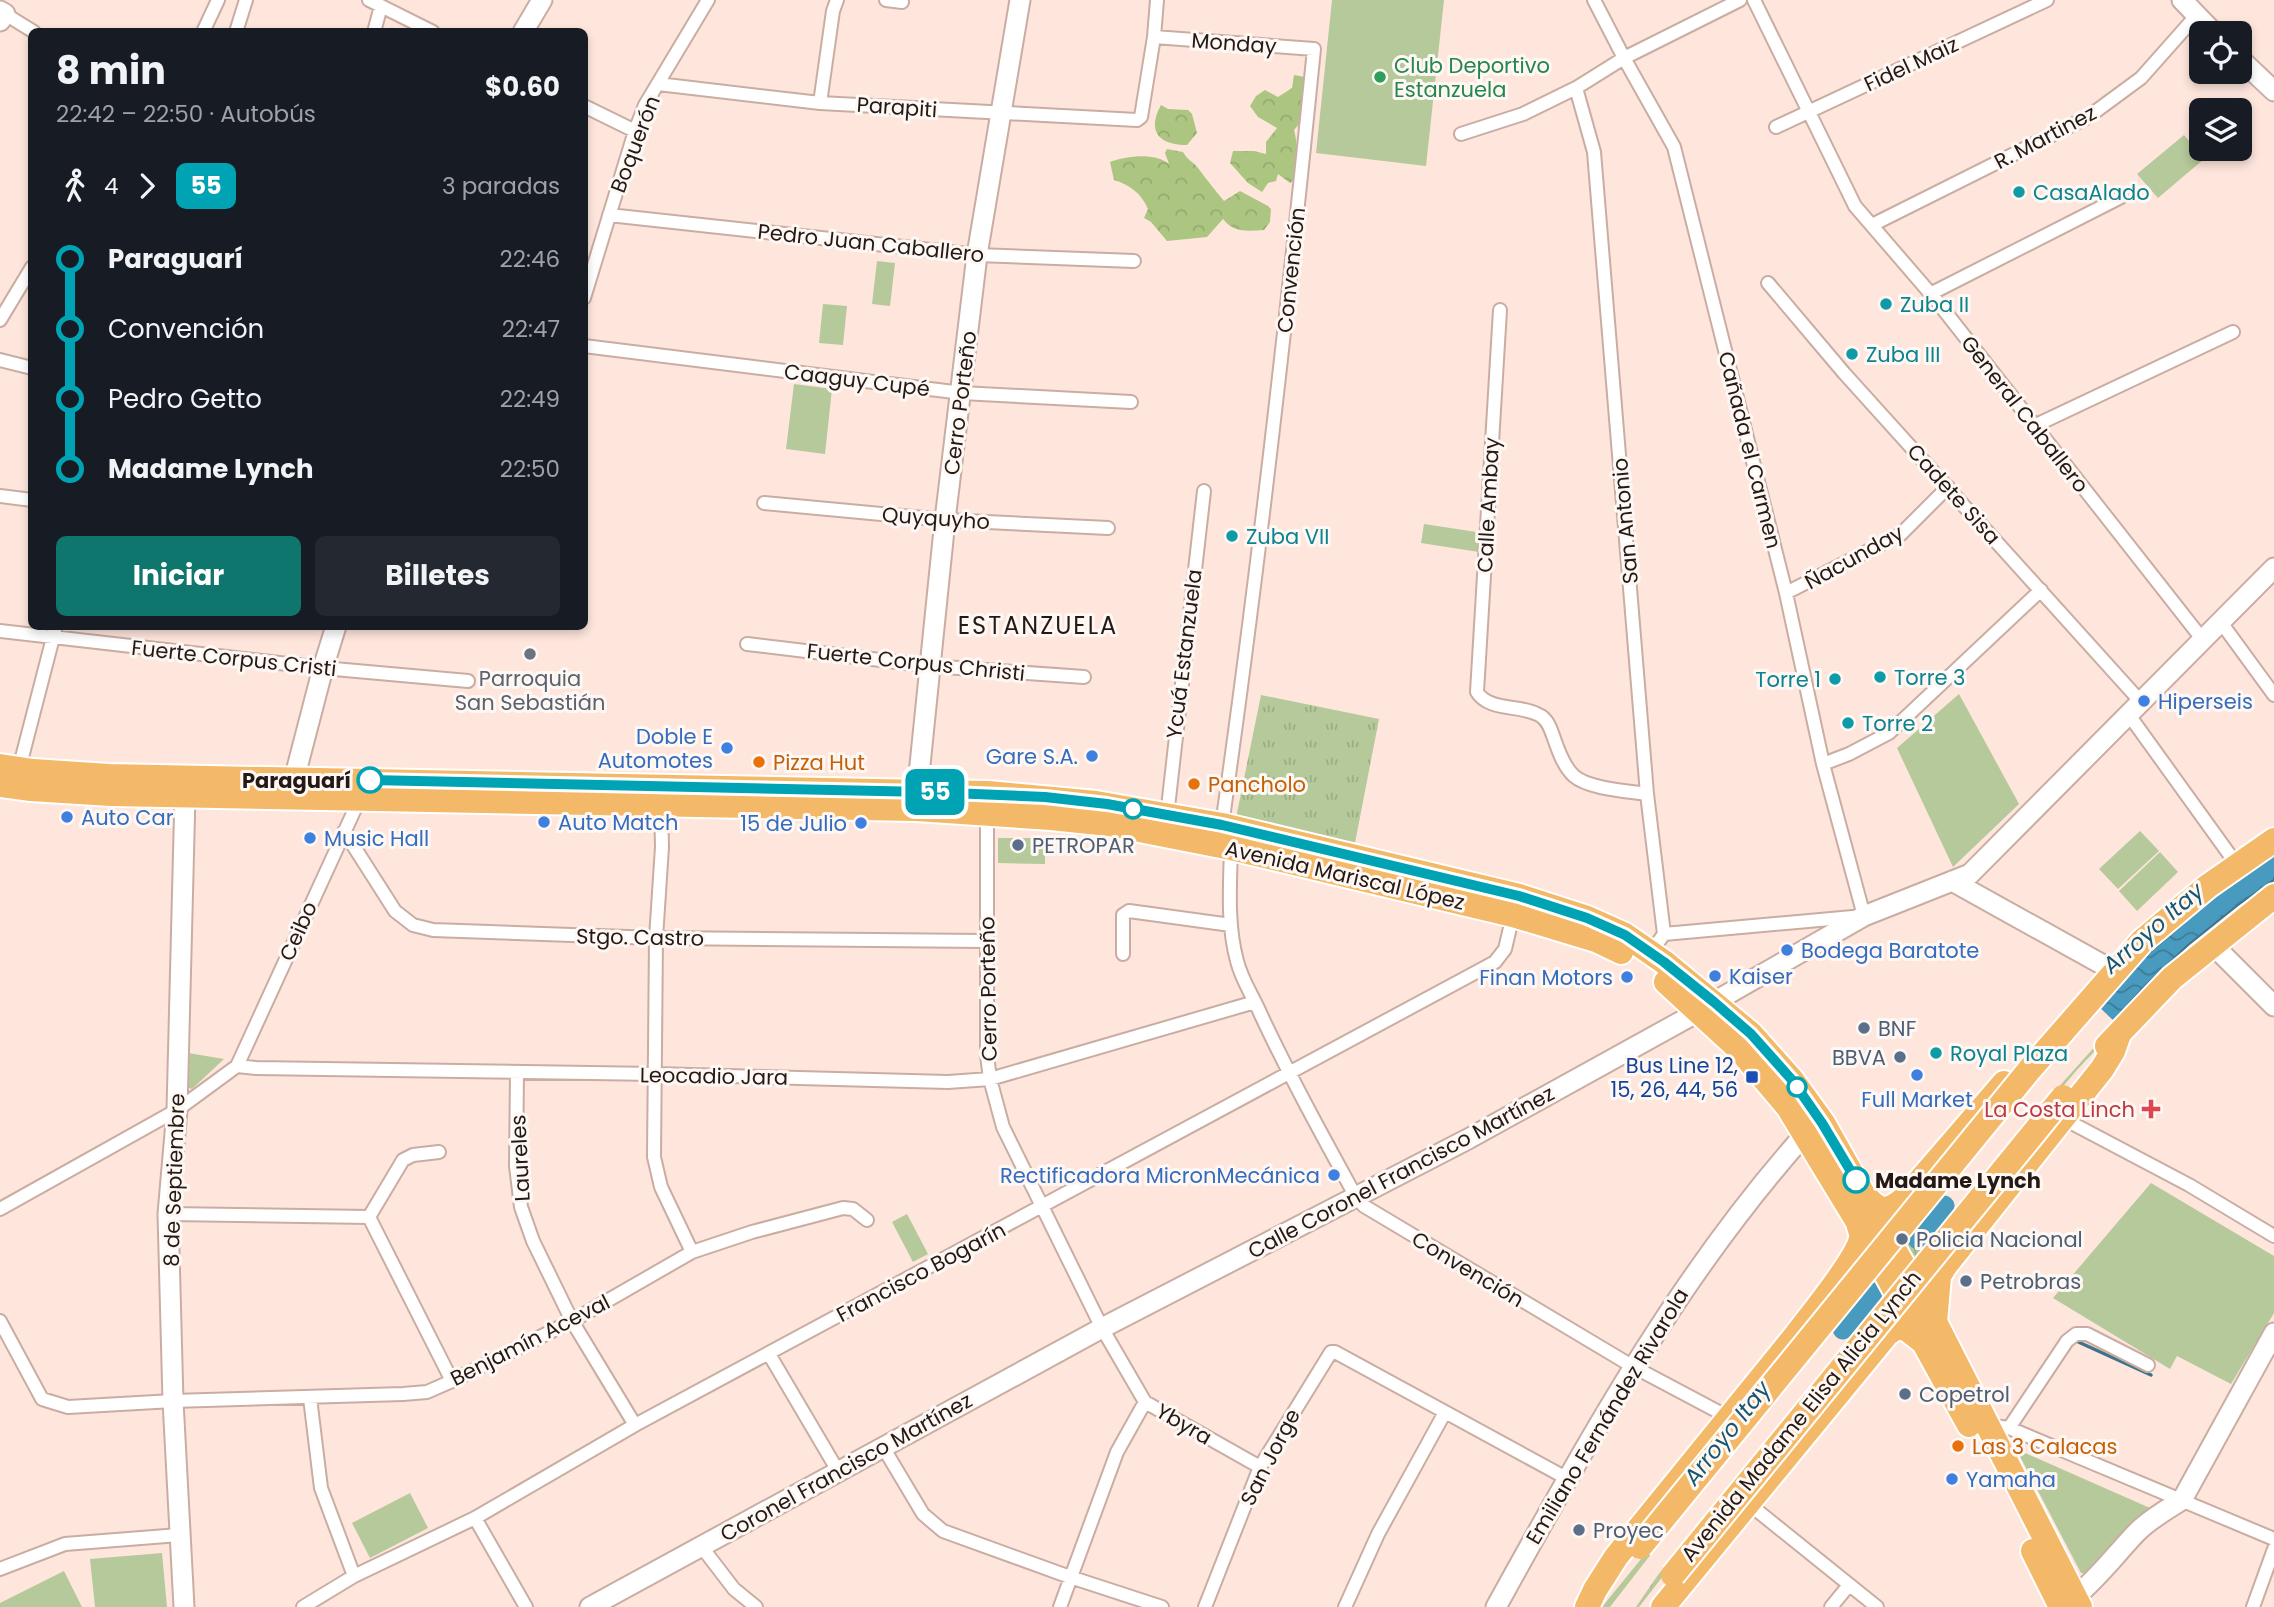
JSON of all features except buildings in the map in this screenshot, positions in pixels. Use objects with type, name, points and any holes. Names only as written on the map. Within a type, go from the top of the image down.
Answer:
[{"type":"highway","name":"Avenida Mariscal López","points":[[9,768],[292,788],[1096,803],[1167,816],[1226,836],[1596,940],[1622,953],[1706,1007]]},
{"type":"highway","name":"Avenida Mariscal López","points":[[0,785],[97,793],[185,795],[292,788],[360,798],[662,796]]},
{"type":"highway","name":"Avenida Mariscal López","points":[[988,803],[1109,824],[1226,836],[1519,896],[1587,918],[1625,935],[1657,943],[1706,1007]]},
{"type":"highway","name":"Avenida Madame Elisa Alicia Lynch","points":[[1594,1607],[2030,1069],[2114,971],[2165,921],[2274,840]]},
{"type":"highway","name":"Avenida Madame Elisa Alicia Lynch","points":[[1650,1607],[1673,1575],[2063,1108],[2119,1034],[2172,978],[2274,896]]},
{"type":"highway","points":[[1864,1195],[1874,1206],[1882,1209],[1893,1208],[1904,1199],[2032,1049],[2085,1005]]},
{"type":"highway","points":[[1706,1007],[1719,1029],[1762,1075],[1806,1133],[1856,1219],[1890,1260]]},
{"type":"highway","points":[[1706,1007],[1751,1034],[1803,1095],[1822,1123],[1864,1195],[1890,1260],[1928,1332],[1969,1426],[2072,1604]]},
{"type":"highway","points":[[1928,1332],[1939,1276],[1945,1266],[2063,1108]]},
{"type":"highway","points":[[1587,1607],[1616,1557],[1796,1335],[1855,1254],[1861,1234],[1856,1219]]},
{"type":"highway","points":[[1663,1607],[1887,1334],[1904,1327],[1928,1332],[1998,1427],[2072,1604]]},
{"type":"street","points":[[205,28],[218,0]]},
{"type":"street","points":[[237,28],[246,0]]},
{"type":"street","points":[[525,28],[542,0]]},
{"type":"street","points":[[820,103],[833,11],[837,0]]},
{"type":"street","points":[[886,0],[902,2]]},
{"type":"street","name":"Cerro Porteño","points":[[916,800],[945,520],[977,255],[1020,0]]},
{"type":"street","points":[[1154,37],[1157,0]]},
{"type":"street","name":"Cañada el Carmen","points":[[1594,0],[1674,147],[1786,593],[1823,764],[1864,916]]},
{"type":"street","points":[[1461,134],[1523,114],[1576,88],[1624,58],[1740,0]]},
{"type":"street","name":"General Caballero","points":[[1754,0],[1855,206],[1930,293],[2203,640]]},
{"type":"street","name":"Fidel Maiz","points":[[1776,127],[2047,0]]},
{"type":"street","points":[[2182,0],[2201,21]]},
{"type":"street","name":"Boquerón","points":[[588,276],[645,105],[703,2]]},
{"type":"street","points":[[374,28],[375,3],[425,28]]},
{"type":"street","points":[[2,15],[28,29]]},
{"type":"street","name":"R. Martinez","points":[[1872,225],[2088,117],[2141,78],[2196,16]]},
{"type":"street","name":"Parapiti","points":[[658,84],[820,103],[1137,120],[1141,117],[1154,37]]},
{"type":"street","name":"Monday","points":[[1154,37],[1314,48]]},
{"type":"street","name":"Convención","points":[[1314,48],[1297,223],[1226,836],[1231,925],[1242,980],[1287,1072],[1356,1197],[1369,1211],[1632,1366],[1730,1418]]},
{"type":"street","points":[[2252,70],[2274,91]]},
{"type":"street","name":"San Antonio","points":[[1576,88],[1594,152],[1657,943]]},
{"type":"street","points":[[588,108],[635,131]]},
{"type":"street","points":[[1930,293],[2121,197]]},
{"type":"street","name":"Pedro Juan Caballero","points":[[609,215],[977,255],[1134,261]]},
{"type":"street","points":[[0,320],[28,274]]},
{"type":"street","name":"Cadete Sisa","points":[[1768,284],[1844,373],[2041,590],[2135,709],[2237,865]]},
{"type":"street","name":"Calle Ambay","points":[[1500,310],[1476,692],[1481,699],[1542,717],[1551,729],[1565,765],[1576,778],[1596,785],[1647,794]]},
{"type":"street","points":[[2035,426],[2232,332]]},
{"type":"street","name":"Caaguy Cupé","points":[[588,346],[962,393],[1131,402]]},
{"type":"street","points":[[0,360],[28,368]]},
{"type":"street","name":"Ñacunday","points":[[1786,593],[1901,534],[1948,487]]},
{"type":"street","name":"Ycuá Estanzuela","points":[[1167,816],[1204,491]]},
{"type":"street","points":[[0,496],[28,500]]},
{"type":"street","name":"Quyquyho","points":[[764,503],[945,520],[1108,528]]},
{"type":"street","name":"Calle Coronel Francisco Martínez","points":[[1102,1328],[1468,1139],[1864,916],[1970,874],[2274,568]]},
{"type":"street","points":[[1823,764],[1849,754],[1888,733],[2041,590]]},
{"type":"street","points":[[2220,621],[2274,695]]},
{"type":"street","points":[[292,788],[335,630]]},
{"type":"street","name":"Fuerte Corpus Cristi","points":[[0,631],[54,633],[323,668],[468,681]]},
{"type":"street","points":[[9,768],[54,633]]},
{"type":"street","name":"Fuerte Corpus Christi","points":[[747,644],[930,666],[1084,677]]},
{"type":"street","name":"8 de Septiembre","points":[[184,1607],[173,1401],[168,1214],[177,1110],[185,795]]},
{"type":"street","points":[[662,796],[662,847],[656,938],[654,1157],[661,1187],[692,1252]]},
{"type":"street","name":"Ceibo","points":[[237,1066],[360,798]]},
{"type":"street","name":"Cerro Porteño","points":[[988,803],[986,941],[987,1055],[990,1079],[1003,1127],[1102,1328]]},
{"type":"street","name":"Stgo. Castro","points":[[344,831],[395,911],[413,925],[433,930],[656,938],[986,941]]},
{"type":"street","points":[[1952,881],[2114,971]]},
{"type":"street","points":[[1123,954],[1123,915],[1129,911],[1231,925]]},
{"type":"street","name":"Francisco Bogarín","points":[[303,1607],[354,1576],[475,1518],[635,1424],[1495,962],[1504,949],[1513,915]]},
{"type":"street","points":[[1657,943],[1864,916]]},
{"type":"street","points":[[2212,944],[2274,1006]]},
{"type":"street","name":"Leocadio Jara","points":[[237,1066],[270,1069],[656,1074],[948,1082],[990,1079],[1255,1002]]},
{"type":"street","points":[[0,1209],[177,1110],[237,1066]]},
{"type":"street","name":"Laureles","points":[[517,1072],[516,1166],[521,1207],[533,1241],[572,1321],[635,1424]]},
{"type":"street","points":[[2063,1108],[2274,1236]]},
{"type":"street","name":"Emiliano Fernández Rivarola","points":[[1496,1607],[1632,1366],[1705,1257],[1806,1133]]},
{"type":"street","points":[[369,1217],[403,1160],[412,1155],[439,1152]]},
{"type":"street","name":"Benjamín Aceval","points":[[0,1321],[42,1399],[68,1407],[427,1392],[572,1321],[692,1252],[752,1231],[843,1208],[853,1209],[867,1220]]},
{"type":"street","points":[[168,1214],[369,1217]]},
{"type":"street","points":[[369,1217],[452,1381]]},
{"type":"street","name":"Ybyra","points":[[1102,1328],[1145,1402],[1260,1467]]},
{"type":"street","name":"Coronel Francisco Martínez","points":[[590,1607],[1102,1328]]},
{"type":"street","points":[[2072,1604],[2137,1532],[2157,1515],[2182,1500],[2274,1333]]},
{"type":"street","points":[[2148,1365],[2087,1334],[2076,1334],[2067,1341],[1998,1427],[2274,1539]]},
{"type":"street","name":"San Jorge","points":[[1205,1607],[1260,1467],[1327,1355],[1335,1352],[1444,1414]]},
{"type":"street","points":[[769,1354],[838,1471]]},
{"type":"street","points":[[310,1398],[321,1488],[354,1576]]},
{"type":"street","points":[[1060,1607],[1117,1452],[1145,1402]]},
{"type":"street","points":[[1345,1607],[1378,1534],[1444,1414],[1567,1479]]},
{"type":"street","points":[[883,1447],[919,1510],[936,1526],[951,1535],[1162,1607]]},
{"type":"street","points":[[1749,1504],[1877,1607]]},
{"type":"street","points":[[475,1518],[527,1607]]},
{"type":"street","points":[[0,1569],[65,1544],[179,1535]]},
{"type":"street","points":[[701,1546],[734,1589],[756,1607]]},
{"type":"street","points":[[2253,1607],[2274,1549]]},
{"type":"street","points":[[1831,1607],[1849,1585]]},
{"type":"green space","name":"Club Deportivo Estanzuela","points":[[1332,0],[1444,0],[1426,166],[1316,153]]},
{"type":"green space","points":[[1294,75],[1305,77],[1301,122],[1294,130],[1298,158],[1304,173],[1290,183],[1278,174],[1276,181],[1268,183],[1262,192],[1248,183],[1230,163],[1233,151],[1266,154],[1266,142],[1277,128],[1258,117],[1250,106],[1256,96],[1265,90],[1278,97],[1292,88]]},
{"type":"green space","points":[[1161,105],[1168,109],[1188,110],[1192,114],[1197,133],[1187,145],[1169,143],[1158,135],[1155,123]]},
{"type":"green space","points":[[2184,135],[2189,141],[2189,161],[2202,161],[2158,198],[2137,174]]},
{"type":"green space","points":[[1167,149],[1183,152],[1224,201],[1240,191],[1268,206],[1271,209],[1270,222],[1264,230],[1236,229],[1223,219],[1207,237],[1167,241],[1151,222],[1144,218],[1148,209],[1138,194],[1114,180],[1110,162],[1124,158],[1148,157],[1169,164],[1165,153]]},
{"type":"green space","points":[[877,261],[895,263],[890,306],[872,304]]},
{"type":"green space","points":[[823,304],[847,306],[843,345],[819,343]]},
{"type":"green space","points":[[794,384],[832,389],[825,454],[786,449]]},
{"type":"green space","points":[[1424,524],[1483,533],[1479,552],[1421,543]]},
{"type":"green space","points":[[1959,694],[2019,804],[1953,867],[1897,748]]},
{"type":"green space","points":[[1261,695],[1379,719],[1355,843],[1236,818]]},
{"type":"green space","points":[[2140,831],[2159,851],[2118,889],[2099,869]]},
{"type":"green space","points":[[998,838],[1045,838],[1045,864],[998,863]]},
{"type":"green space","points":[[2160,852],[2178,872],[2137,911],[2119,891]]},
{"type":"green space","points":[[2149,983],[2154,988],[2076,1071],[1913,1265],[1899,1240],[2071,1067]]},
{"type":"green space","points":[[188,1053],[224,1059],[192,1089],[186,1087]]},
{"type":"green space","points":[[2151,1183],[2274,1256],[2274,1313],[2231,1384],[2177,1356],[2170,1369],[2053,1298]]},
{"type":"green space","points":[[907,1214],[928,1254],[913,1262],[892,1222]]},
{"type":"green space","points":[[1876,1270],[1888,1295],[1639,1607],[1602,1607]]},
{"type":"green space","points":[[2016,1449],[2150,1508],[2089,1573],[2081,1573]]},
{"type":"green space","points":[[410,1493],[428,1528],[370,1558],[352,1523]]},
{"type":"green space","points":[[162,1553],[167,1607],[95,1607],[90,1559]]},
{"type":"green space","points":[[64,1571],[82,1607],[0,1607],[0,1603]]},
{"type":"water","points":[[2274,855],[2274,880],[2188,945],[2145,986],[2072,1066],[2006,1112],[2142,959],[2224,889]]},
{"type":"pier","points":[[2095,1003],[2116,1023],[2055,1091],[1933,1239],[1914,1224]]},
{"type":"pier","points":[[1857,1298],[1868,1317],[1658,1575],[1636,1607],[1610,1607],[1714,1473]]},
{"type":"waterway","name":"Arroyo Itay","points":[[2196,920],[2274,864]]},
{"type":"waterway","name":"Arroyo Itay","points":[[1918,1239],[1944,1206]]},
{"type":"waterway","name":"Arroyo Itay","points":[[1843,1329],[1872,1293]]},
{"type":"waterway","points":[[2074,1340],[2151,1375]]},
{"type":"bus line","name":"55","points":[[370,780],[988,793],[1045,797],[1107,804],[1222,825],[1519,896],[1587,918],[1625,935],[1714,1002],[1751,1034],[1792,1080],[1856,1180]]},
{"type":"place","name":"Club Deportivo Estanzuela","points":[[1380,77]]},
{"type":"place","name":"CasaAlado","points":[[2019,192]]},
{"type":"place","name":"Zuba II","points":[[1886,304]]},
{"type":"place","name":"Zuba III","points":[[1852,354]]},
{"type":"place","name":"Zuba VII","points":[[1232,536]]},
{"type":"place","name":"Parroquia San Sebastián","points":[[530,654]]},
{"type":"place","name":"Torre 3","points":[[1880,677]]},
{"type":"place","name":"Torre 1","points":[[1835,679]]},
{"type":"place","name":"Hiperseis","points":[[2144,701]]},
{"type":"place","name":"Torre 2","points":[[1848,723]]},
{"type":"place","name":"Doble E Automotes","points":[[727,748]]},
{"type":"place","name":"Gare S.A.","points":[[1092,756]]},
{"type":"place","name":"Pizza Hut","points":[[759,762]]},
{"type":"place","name":"Paraguarí","points":[[370,780]]},
{"type":"place","name":"Pancholo","points":[[1194,784]]},
{"type":"place","name":"Auto Car","points":[[67,817]]},
{"type":"place","name":"Auto Match","points":[[544,822]]},
{"type":"place","name":"15 de Julio","points":[[861,823]]},
{"type":"place","name":"Music Hall","points":[[310,838]]},
{"type":"place","name":"PETROPAR","points":[[1018,845]]},
{"type":"place","name":"Bodega Baratote","points":[[1787,950]]},
{"type":"place","name":"Kaiser","points":[[1715,976]]},
{"type":"place","name":"Finan Motors","points":[[1627,977]]},
{"type":"place","name":"BNF","points":[[1864,1028]]},
{"type":"place","name":"Royal Plaza","points":[[1936,1053]]},
{"type":"place","name":"BBVA","points":[[1900,1057]]},
{"type":"place","name":"Full Market","points":[[1917,1075]]},
{"type":"place","name":"Bus Line 12, 15, 26, 44, 56","points":[[1752,1077]]},
{"type":"place","name":"La Costa Linch","points":[[2151,1109]]},
{"type":"place","name":"Rectificadora MicronMecánica","points":[[1334,1175]]},
{"type":"place","name":"Madame Lynch","points":[[1856,1180]]},
{"type":"place","name":"Policia Nacional","points":[[1902,1239]]},
{"type":"place","name":"Petrobras","points":[[1966,1281]]},
{"type":"place","name":"Copetrol","points":[[1905,1394]]},
{"type":"place","name":"Las 3 Calacas","points":[[1958,1446]]},
{"type":"place","name":"Yamaha","points":[[1952,1479]]},
{"type":"place","name":"Proyec","points":[[1579,1530]]},
{"type":"district","name":"ESTANZUELA","points":[[1038,625]]}]
